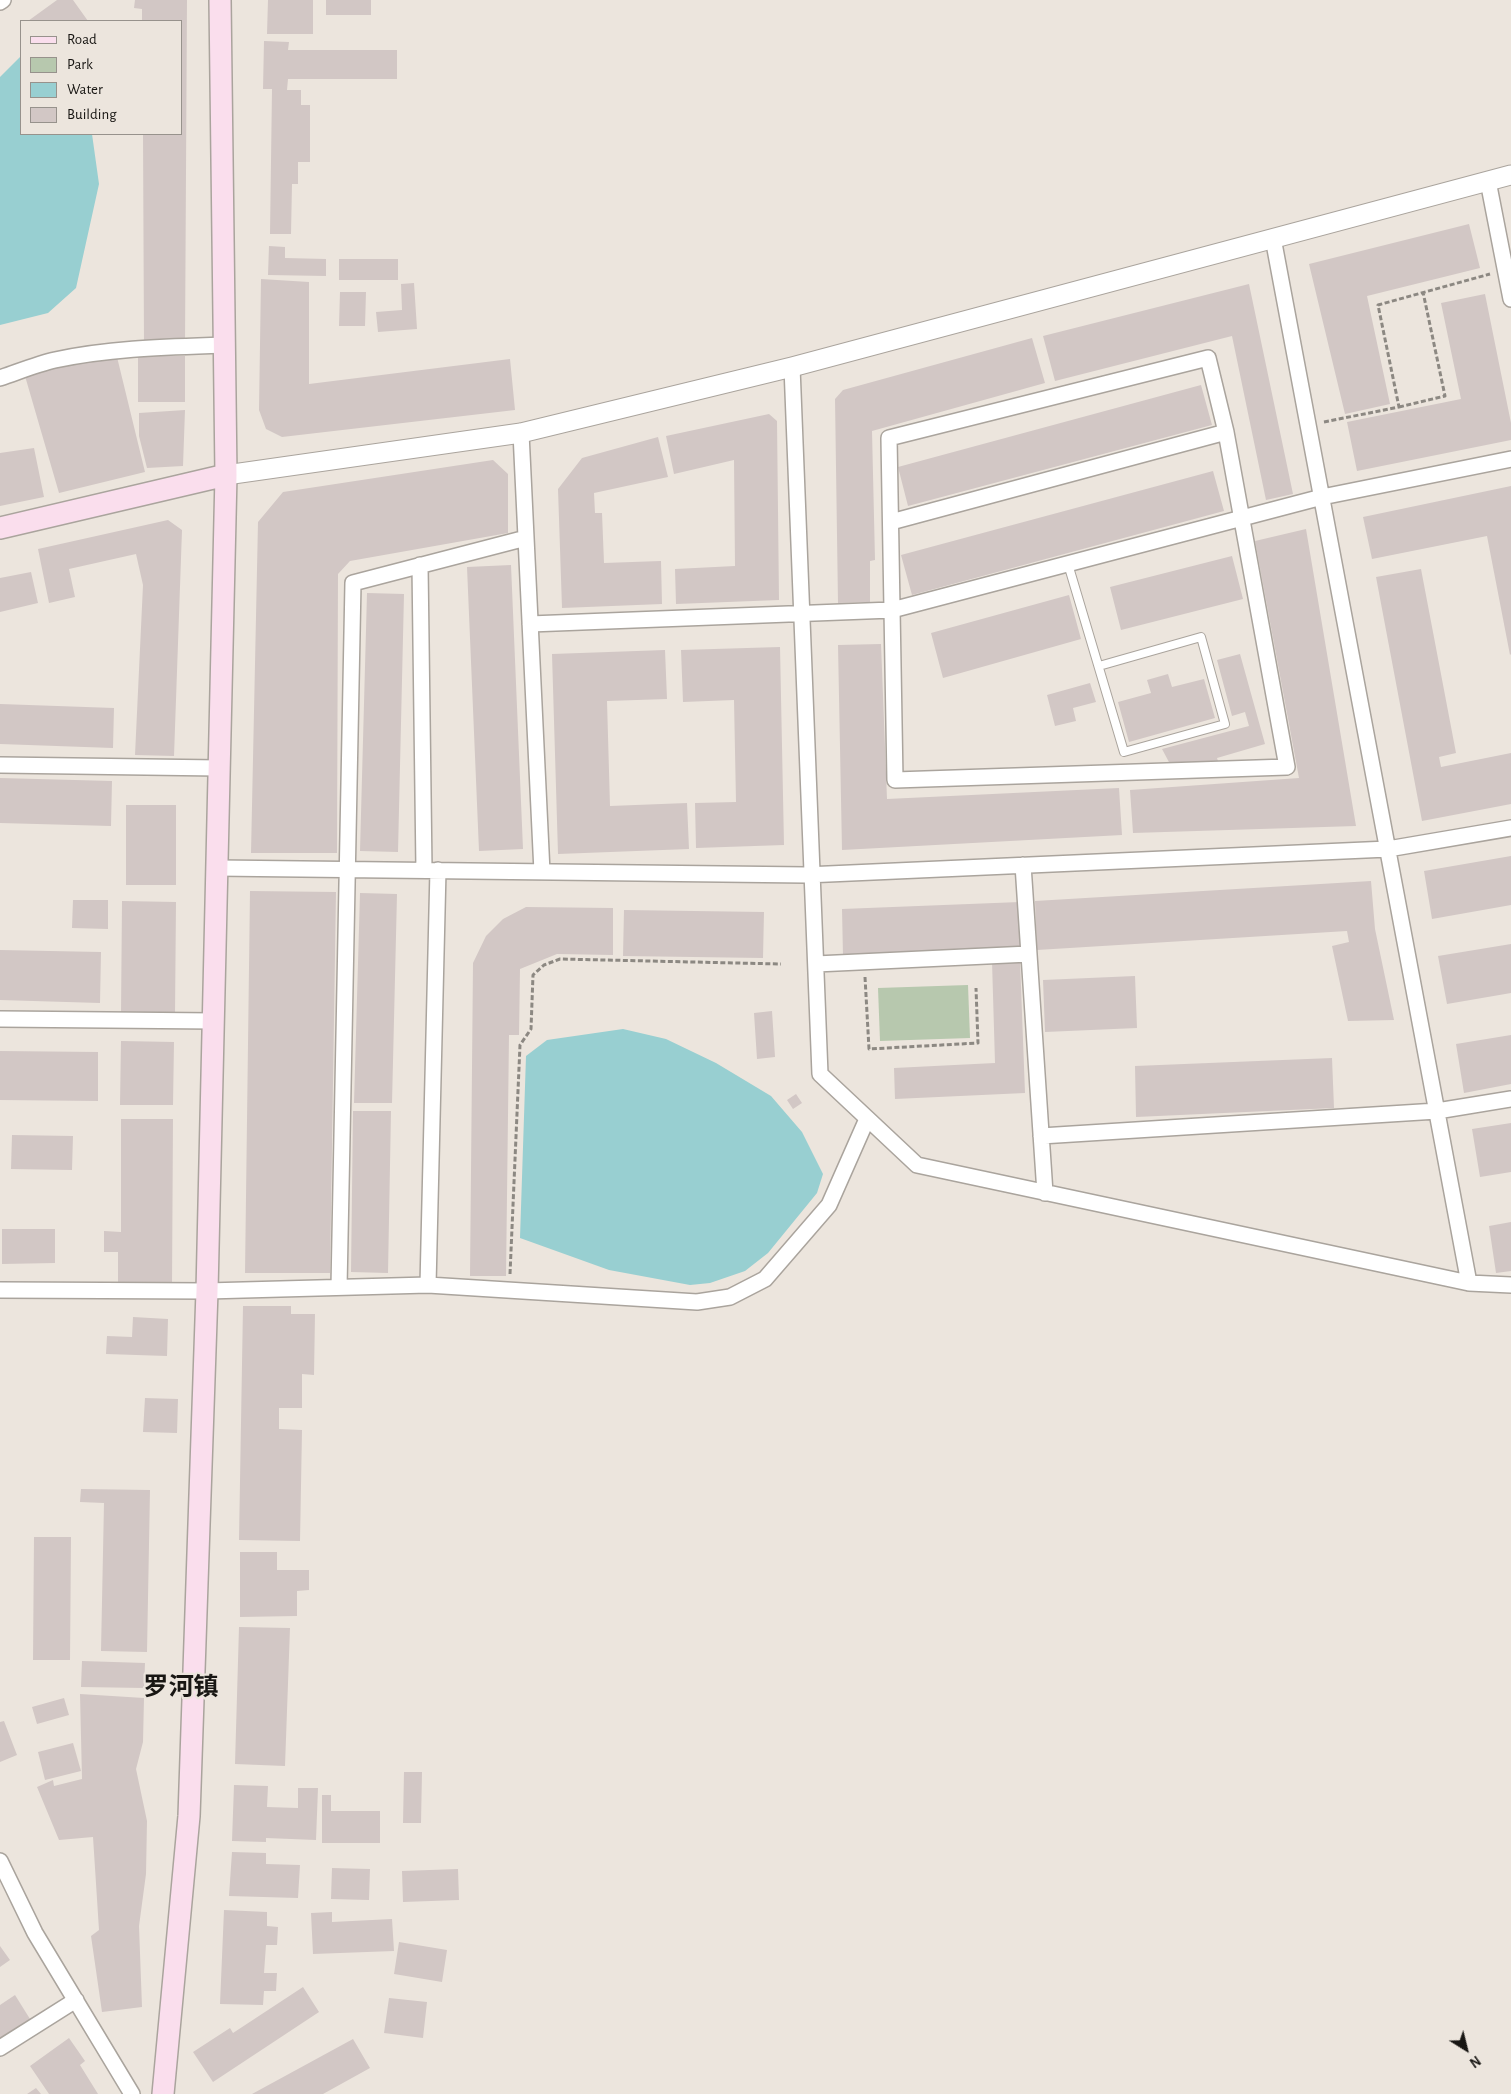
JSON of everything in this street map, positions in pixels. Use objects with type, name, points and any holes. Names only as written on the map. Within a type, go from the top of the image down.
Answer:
[{"type":"main road","points":[[163,2094],[189,1816],[207,1291],[226,475],[220,0]]},
{"type":"main road","points":[[0,528],[226,475]]},
{"type":"street","points":[[226,475],[522,433],[792,367],[1511,175]]},
{"type":"street","points":[[1488,181],[1511,299]]},
{"type":"street","points":[[1273,238],[1469,1283]]},
{"type":"street","points":[[0,378],[54,360],[103,352],[146,348],[224,345]]},
{"type":"street","points":[[1208,358],[1226,432],[1242,518],[1287,767],[895,780],[889,438],[1208,358]]},
{"type":"street","points":[[792,367],[820,1074],[917,1165],[1469,1283],[1511,1286]]},
{"type":"street","points":[[891,522],[1226,432]]},
{"type":"street","points":[[522,433],[542,872]]},
{"type":"street","points":[[530,624],[892,610],[1322,497],[1511,459]]},
{"type":"street","points":[[338,1287],[353,583],[526,538]]},
{"type":"street","points":[[420,565],[431,870],[428,1285]]},
{"type":"street","points":[[0,765],[219,768]]},
{"type":"street","points":[[217,868],[812,875],[1388,849],[1511,828]]},
{"type":"street","points":[[1023,865],[1045,1193]]},
{"type":"street","points":[[816,964],[1029,954]]},
{"type":"street","points":[[0,1018],[214,1021]]},
{"type":"street","points":[[1041,1136],[1437,1111],[1511,1099]]},
{"type":"street","points":[[0,1290],[207,1291],[428,1285],[697,1302],[730,1297],[765,1279],[829,1205],[867,1118]]},
{"type":"street","points":[[0,1861],[35,1932],[132,2094]]},
{"type":"street","points":[[0,2048],[76,2000]]},
{"type":"lane","points":[[1068,564],[1124,752],[1225,724],[1201,637],[1099,666]]},
{"type":"path","points":[[1399,407],[1378,305],[1505,270]]},
{"type":"path","points":[[1309,425],[1446,396],[1423,292]]},
{"type":"path","points":[[510,1290],[520,1045],[531,1029],[533,975],[544,965],[560,959],[781,964]]},
{"type":"path","points":[[864,961],[869,1049],[978,1043],[976,988]]},
{"type":"green space","points":[[968,985],[970,1038],[880,1041],[878,988]]},
{"type":"water","points":[[20,57],[20,135],[92,135],[99,184],[76,288],[48,313],[0,325],[0,77]]},
{"type":"water","points":[[623,1029],[666,1039],[716,1063],[771,1096],[802,1132],[823,1174],[817,1193],[768,1253],[745,1271],[710,1283],[690,1285],[609,1270],[520,1238],[526,1056],[547,1040]]},
{"type":"building","points":[[57,0],[73,0],[87,20],[29,20]]},
{"type":"building","points":[[135,0],[187,0],[185,344],[144,344],[143,135],[182,135],[182,20],[142,20],[142,9],[134,8]]},
{"type":"building","points":[[268,0],[313,0],[313,34],[267,34]]},
{"type":"building","points":[[326,0],[371,0],[371,15],[326,15]]},
{"type":"building","points":[[264,41],[289,42],[288,50],[397,50],[397,79],[288,79],[287,90],[301,90],[301,105],[310,105],[310,162],[298,162],[298,184],[292,184],[291,234],[270,234],[272,89],[263,89]]},
{"type":"building","points":[[1469,224],[1480,268],[1367,296],[1390,404],[1345,414],[1309,264]]},
{"type":"building","points":[[269,246],[285,247],[285,258],[326,259],[326,276],[268,275]]},
{"type":"building","points":[[339,259],[398,259],[398,280],[339,280]]},
{"type":"building","points":[[261,279],[309,282],[309,384],[510,359],[515,410],[282,437],[266,429],[259,410]]},
{"type":"building","points":[[414,283],[417,329],[378,332],[376,312],[402,310],[401,284]]},
{"type":"building","points":[[1249,284],[1293,494],[1266,500],[1232,336],[1055,381],[1043,336]]},
{"type":"building","points":[[340,292],[366,292],[365,326],[339,326]]},
{"type":"building","points":[[1485,294],[1511,423],[1511,440],[1357,471],[1347,422],[1461,399],[1441,303]]},
{"type":"building","points":[[1032,338],[1045,383],[872,431],[875,560],[870,561],[870,602],[838,603],[835,399],[843,390]]},
{"type":"building","points":[[138,356],[185,356],[185,402],[138,402]]},
{"type":"building","points":[[117,357],[145,472],[59,493],[25,376],[72,362]]},
{"type":"building","points":[[1201,385],[1212,425],[908,506],[898,467]]},
{"type":"building","points":[[185,410],[183,466],[147,468],[139,436],[139,413]]},
{"type":"building","points":[[769,414],[777,421],[779,600],[676,604],[675,569],[735,566],[734,460],[674,474],[666,436]]},
{"type":"building","points":[[658,437],[668,477],[594,493],[595,513],[602,513],[604,563],[661,561],[662,604],[562,608],[558,489],[582,458]]},
{"type":"building","points":[[34,448],[44,497],[0,506],[0,453]]},
{"type":"building","points":[[493,460],[508,474],[508,533],[350,561],[338,574],[337,853],[251,853],[258,522],[283,492]]},
{"type":"building","points":[[1213,471],[1224,511],[912,595],[901,555]]},
{"type":"building","points":[[1511,486],[1510,655],[1487,536],[1372,559],[1363,517]]},
{"type":"building","points":[[168,520],[182,530],[174,756],[135,755],[143,585],[136,554],[69,569],[75,597],[49,603],[38,549]]},
{"type":"building","points":[[1306,529],[1356,826],[1133,833],[1130,790],[1299,778],[1255,541]]},
{"type":"building","points":[[1232,556],[1243,599],[1121,630],[1110,587]]},
{"type":"building","points":[[511,565],[523,849],[479,851],[467,567]]},
{"type":"building","points":[[1421,569],[1456,753],[1439,757],[1441,767],[1511,753],[1511,804],[1422,821],[1376,577]]},
{"type":"building","points":[[31,572],[38,603],[0,612],[0,578]]},
{"type":"building","points":[[367,593],[404,594],[398,852],[360,851]]},
{"type":"building","points":[[1069,595],[1081,639],[943,678],[931,633]]},
{"type":"building","points":[[881,644],[887,799],[1119,788],[1122,835],[842,850],[838,645]]},
{"type":"building","points":[[780,647],[784,845],[696,848],[695,803],[736,802],[734,700],[683,702],[681,650]]},
{"type":"building","points":[[665,650],[667,699],[607,701],[610,806],[687,803],[689,849],[558,854],[552,654]]},
{"type":"building","points":[[1240,654],[1265,744],[1217,758],[1218,761],[1170,764],[1162,749],[1249,726],[1245,712],[1232,716],[1217,660]]},
{"type":"building","points":[[1168,674],[1172,687],[1204,679],[1215,718],[1129,742],[1118,702],[1151,693],[1147,680]]},
{"type":"building","points":[[1090,683],[1096,702],[1073,708],[1076,721],[1055,726],[1047,695]]},
{"type":"building","points":[[0,704],[114,708],[113,748],[0,744]]},
{"type":"building","points":[[0,778],[112,781],[111,826],[0,823]]},
{"type":"building","points":[[126,805],[176,805],[176,885],[126,885]]},
{"type":"building","points":[[1511,856],[1511,905],[1432,919],[1424,871]]},
{"type":"building","points":[[1371,881],[1375,929],[1394,1020],[1348,1021],[1332,946],[1349,942],[1347,931],[1037,950],[1035,901]]},
{"type":"building","points":[[250,891],[336,892],[330,1273],[245,1273]]},
{"type":"building","points":[[360,893],[397,894],[392,1103],[354,1103]]},
{"type":"building","points":[[73,900],[108,900],[108,929],[72,928]]},
{"type":"building","points":[[122,901],[176,902],[175,1014],[121,1014]]},
{"type":"building","points":[[1020,902],[1021,948],[843,956],[842,909]]},
{"type":"building","points":[[526,907],[613,908],[613,955],[557,954],[520,969],[519,1035],[509,1035],[506,1276],[470,1276],[473,963],[486,936],[503,919]]},
{"type":"building","points":[[624,910],[764,912],[763,958],[623,956]]},
{"type":"building","points":[[1511,944],[1511,993],[1447,1004],[1438,956]]},
{"type":"building","points":[[0,950],[101,952],[100,1003],[0,1000]]},
{"type":"building","points":[[1020,960],[1025,1093],[895,1099],[894,1068],[995,1063],[992,961]]},
{"type":"building","points":[[1135,976],[1137,1028],[1045,1032],[1043,980]]},
{"type":"building","points":[[772,1011],[775,1057],[757,1059],[754,1013]]},
{"type":"building","points":[[1511,1035],[1511,1084],[1464,1093],[1456,1044]]},
{"type":"building","points":[[121,1041],[174,1042],[173,1105],[120,1105]]},
{"type":"building","points":[[0,1051],[98,1052],[98,1101],[0,1100]]},
{"type":"building","points":[[1332,1058],[1334,1108],[1136,1117],[1135,1066]]},
{"type":"building","points":[[796,1094],[802,1103],[793,1109],[787,1100]]},
{"type":"building","points":[[353,1111],[391,1111],[388,1273],[351,1272]]},
{"type":"building","points":[[121,1119],[173,1119],[172,1285],[118,1285],[118,1252],[104,1252],[104,1231],[121,1232]]},
{"type":"building","points":[[1511,1123],[1511,1172],[1480,1177],[1472,1129]]},
{"type":"building","points":[[12,1135],[73,1136],[72,1170],[11,1169]]},
{"type":"building","points":[[1511,1222],[1511,1271],[1496,1273],[1489,1226]]},
{"type":"building","points":[[2,1229],[55,1229],[55,1263],[2,1264]]},
{"type":"building","points":[[243,1306],[291,1306],[291,1314],[315,1314],[314,1375],[302,1374],[302,1408],[279,1408],[279,1429],[302,1430],[300,1541],[239,1540]]},
{"type":"building","points":[[133,1317],[168,1319],[167,1356],[106,1354],[107,1336],[132,1337]]},
{"type":"building","points":[[145,1398],[178,1399],[177,1433],[143,1432]]},
{"type":"building","points":[[81,1489],[150,1490],[147,1652],[101,1651],[104,1503],[80,1502]]},
{"type":"building","points":[[34,1537],[71,1537],[70,1660],[33,1660]]},
{"type":"building","points":[[240,1552],[277,1552],[277,1570],[309,1570],[309,1590],[297,1591],[297,1616],[240,1617]]},
{"type":"building","points":[[239,1627],[290,1628],[285,1766],[235,1764]]},
{"type":"building","points":[[82,1661],[145,1663],[144,1688],[81,1687]]},
{"type":"building","points":[[80,1694],[144,1698],[143,1742],[136,1769],[147,1821],[146,1874],[139,1926],[142,2007],[102,2012],[91,1936],[99,1930],[93,1837],[59,1840],[37,1787],[53,1780],[54,1786],[82,1779]]},
{"type":"building","points":[[64,1698],[69,1715],[37,1724],[32,1707]]},
{"type":"building","points":[[4,1721],[17,1755],[0,1762],[0,1722]]},
{"type":"building","points":[[73,1743],[81,1771],[45,1780],[38,1752]]},
{"type":"building","points":[[404,1772],[422,1772],[421,1823],[403,1823]]},
{"type":"building","points":[[234,1785],[268,1786],[267,1807],[298,1808],[298,1788],[318,1788],[316,1840],[266,1838],[266,1842],[232,1841]]},
{"type":"building","points":[[322,1795],[331,1795],[331,1811],[380,1811],[380,1843],[322,1843]]},
{"type":"building","points":[[232,1852],[266,1853],[266,1864],[300,1865],[298,1898],[229,1896]]},
{"type":"building","points":[[332,1868],[370,1869],[369,1900],[331,1899]]},
{"type":"building","points":[[458,1869],[459,1900],[403,1902],[402,1871]]},
{"type":"building","points":[[224,1910],[267,1912],[267,1926],[278,1927],[277,1945],[266,1945],[264,1973],[277,1973],[276,1991],[264,1991],[263,2005],[220,2004]]},
{"type":"building","points":[[332,1912],[332,1922],[392,1919],[394,1951],[313,1954],[311,1913]]},
{"type":"building","points":[[399,1942],[447,1950],[442,1982],[394,1974]]},
{"type":"building","points":[[0,1946],[10,1960],[0,1967]]},
{"type":"building","points":[[303,1987],[319,2012],[213,2082],[193,2052],[230,2028],[233,2033]]},
{"type":"building","points":[[15,1995],[30,2019],[0,2038],[0,2005]]},
{"type":"building","points":[[389,1998],[427,2002],[423,2038],[384,2033]]},
{"type":"building","points":[[69,2038],[85,2061],[80,2065],[98,2094],[49,2094],[30,2066]]},
{"type":"building","points":[[353,2039],[370,2068],[323,2094],[252,2094]]},
{"type":"building","points":[[36,2088],[41,2094],[27,2094]]},
{"type":"district","name":"罗河镇","points":[[181,1687]]}]
